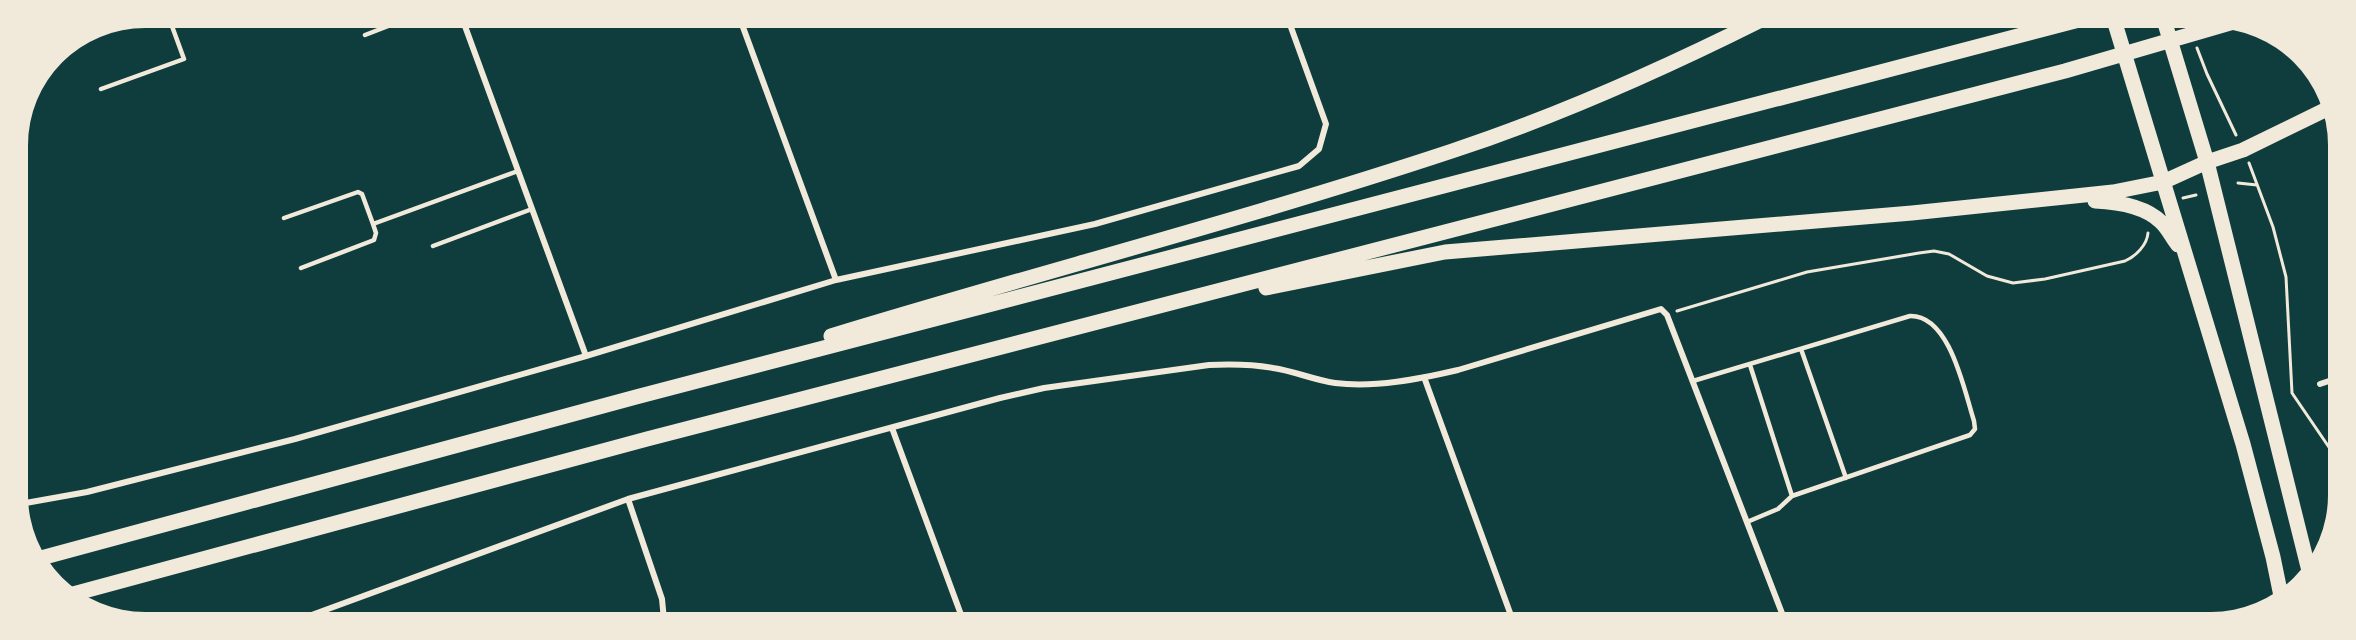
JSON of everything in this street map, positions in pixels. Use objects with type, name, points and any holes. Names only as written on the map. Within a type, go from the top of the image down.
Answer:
[{"type":"main road","points":[[636,397],[934,304],[1453,151],[1574,105],[1695,53],[1745,28]]},
{"type":"main road","points":[[46,557],[636,397],[1360,206],[2051,28]]},
{"type":"main road","points":[[2116,28],[2243,444],[2280,589]]},
{"type":"main road","points":[[2166,28],[2207,162],[2306,561]]},
{"type":"main road","points":[[81,592],[1022,340],[1782,146],[2065,71],[2211,28]]},
{"type":"main road","points":[[1022,340],[1445,252],[1912,213],[2113,192],[2163,182],[2207,162],[2243,150],[2322,111]]},
{"type":"main road","points":[[2047,199],[2110,201],[2141,210],[2162,222],[2186,256]]},
{"type":"street","points":[[28,502],[87,492],[295,439],[586,356],[837,280],[1095,224],[1299,166],[1319,149],[1326,124],[1291,28]]},
{"type":"street","points":[[466,29],[586,356]]},
{"type":"street","points":[[744,29],[837,280]]},
{"type":"street","points":[[320,612],[628,499],[1044,388],[1209,365],[1236,364],[1273,368],[1333,383],[1359,385],[1424,377],[1458,370],[1657,309],[1664,311],[1667,315],[1781,611]]},
{"type":"street","points":[[1424,377],[1509,611]]},
{"type":"street","points":[[2320,384],[2328,382]]},
{"type":"street","points":[[892,428],[960,612]]},
{"type":"street","points":[[628,499],[662,599],[663,612]]},
{"type":"lane","points":[[101,89],[184,59],[173,29]]},
{"type":"lane","points":[[365,35],[381,29]]},
{"type":"lane","points":[[373,224],[518,171]]},
{"type":"lane","points":[[284,218],[358,192],[362,194],[373,224],[376,233],[374,240],[301,268]]},
{"type":"lane","points":[[433,246],[532,209]]},
{"type":"lane","points":[[1693,381],[1919,315],[1931,322],[1946,341],[1954,360],[1974,421],[1975,429],[1970,435],[1792,496],[1778,509],[1747,522]]},
{"type":"lane","points":[[1801,349],[1846,478]]},
{"type":"lane","points":[[1750,364],[1792,496]]},
{"type":"path","points":[[2195,40],[2207,74],[2258,185],[2273,227],[2286,277],[2292,393],[2328,445]]},
{"type":"path","points":[[2238,183],[2258,185]]},
{"type":"path","points":[[2179,199],[2196,195]]},
{"type":"path","points":[[1667,315],[1703,302],[1807,272],[1934,251],[1957,258],[1996,280],[2013,283],[2044,279],[2111,264],[2135,256],[2148,237],[2148,230]]}]
